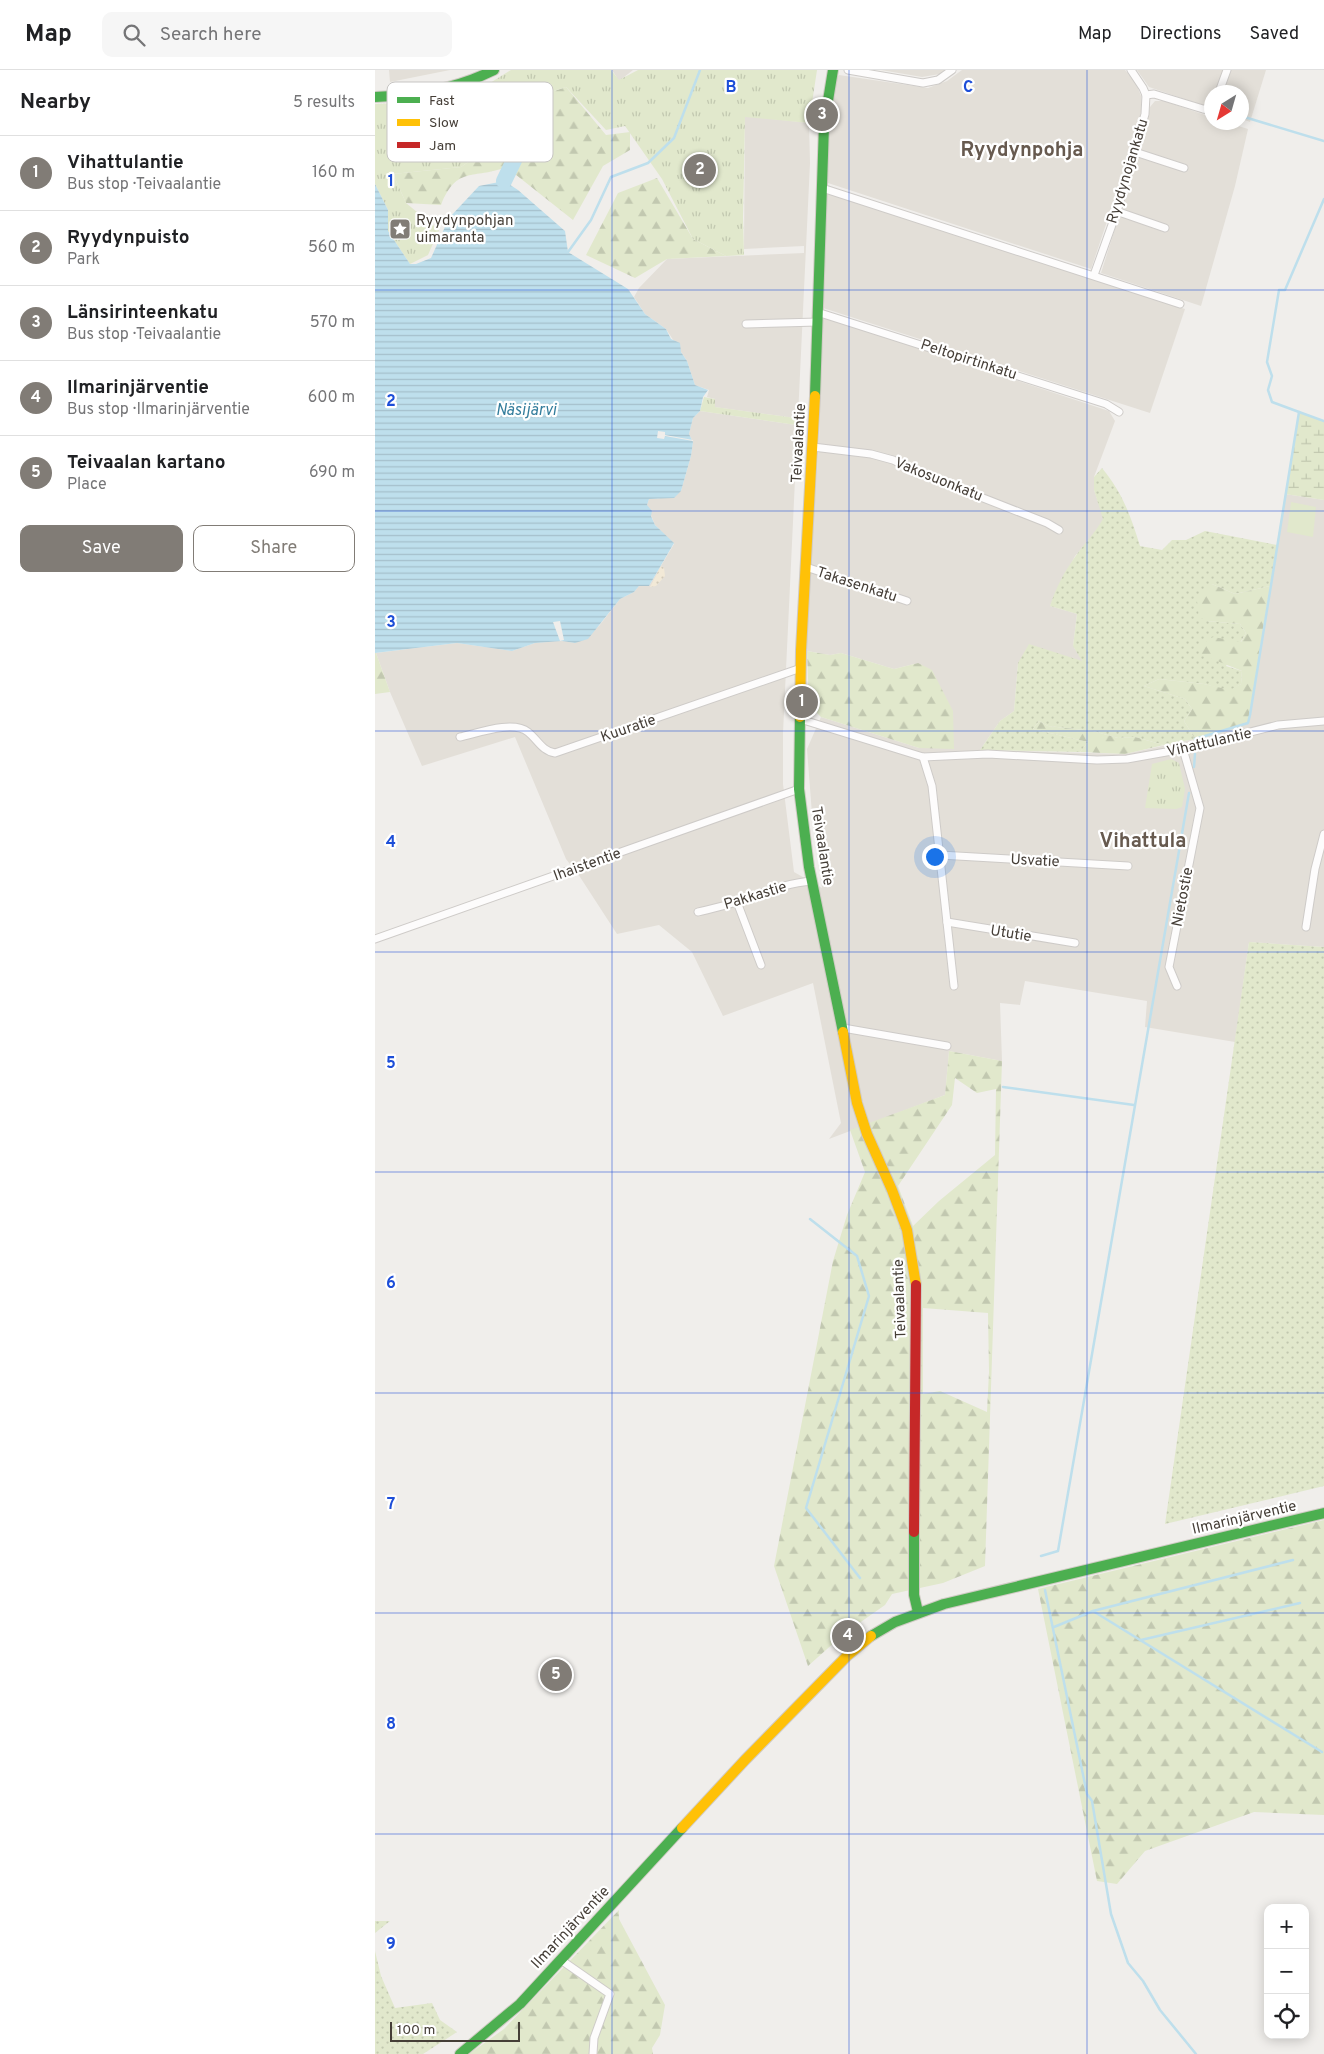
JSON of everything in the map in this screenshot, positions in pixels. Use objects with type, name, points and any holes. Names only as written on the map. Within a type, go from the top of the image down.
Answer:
[{"type":"main road","points":[[468,82],[494,70]]},
{"type":"main road","name":"Teivaalantie","points":[[833,70],[824,125],[813,447],[801,668],[799,789],[805,843],[812,881],[857,1103],[867,1134],[905,1223],[914,1268],[916,1284],[914,1595],[918,1612]]},
{"type":"main road","name":"Ilmarinjärventie","points":[[460,2054],[505,2018],[833,1669],[873,1635],[895,1622],[918,1612],[952,1602],[1324,1514]]},
{"type":"street","points":[[849,70],[923,82],[938,80],[952,70]]},
{"type":"street","points":[[1131,70],[1146,95],[1154,94],[1204,109]]},
{"type":"street","points":[[1222,85],[1227,70]]},
{"type":"street","name":"Ryydynojankatu","points":[[1094,275],[1135,152],[1143,122],[1146,95]]},
{"type":"street","points":[[1135,152],[1184,168]]},
{"type":"street","points":[[822,188],[1180,304]]},
{"type":"street","points":[[1115,211],[1165,228]]},
{"type":"street","name":"Peltopirtinkatu","points":[[817,312],[1107,404],[1119,412]]},
{"type":"street","points":[[746,324],[818,322]]},
{"type":"street","name":"Vakosuonkatu","points":[[813,447],[871,454],[893,460],[933,478],[1047,523],[1059,530]]},
{"type":"street","name":"Takasenkatu","points":[[807,567],[907,601]]},
{"type":"street","name":"Kuuratie","points":[[460,737],[514,727],[527,731],[547,752],[555,753],[801,668]]},
{"type":"street","name":"Vihattulantie","points":[[800,719],[923,757],[988,754],[1127,760],[1183,750],[1278,725],[1324,721]]},
{"type":"street","name":"Nietostie","points":[[1177,986],[1169,967],[1200,808],[1183,750]]},
{"type":"street","points":[[923,757],[932,786],[954,986]]},
{"type":"street","name":"Ihaistentie","points":[[375,939],[799,789]]},
{"type":"street","points":[[1306,927],[1315,869],[1324,834]]},
{"type":"street","name":"Usvatie","points":[[941,855],[1129,866]]},
{"type":"street","name":"Pakkastie","points":[[698,912],[737,902],[781,887],[812,881]]},
{"type":"street","points":[[737,902],[761,965]]},
{"type":"street","name":"Ututie","points":[[947,922],[1075,943]]},
{"type":"street","points":[[843,1028],[947,1046]]},
{"type":"street","points":[[561,1960],[610,1994],[594,2038],[593,2054]]},
{"type":"shaded area","points":[[389,70],[450,70],[390,82]]},
{"type":"shaded area","points":[[612,70],[633,70],[619,81]]},
{"type":"shaded area","points":[[881,70],[945,70],[940,74],[922,77]]},
{"type":"shaded area","points":[[962,70],[1125,70],[1136,83],[1141,96],[1141,112],[1135,138],[1091,269],[828,183],[824,173],[835,80],[839,75],[928,88],[947,81]]},
{"type":"shaded area","points":[[1137,70],[1223,70],[1218,85],[1204,85],[1204,106],[1149,87]]},
{"type":"shaded area","points":[[1231,70],[1266,70],[1250,122],[1249,85],[1226,85]]},
{"type":"shaded area","points":[[1155,101],[1164,101],[1204,115],[1204,130],[1248,130],[1235,186],[1201,306],[1101,273],[1119,216],[1164,232],[1167,225],[1124,210],[1122,204],[1137,157],[1183,171],[1185,164],[1143,151],[1140,147],[1150,107]]},
{"type":"shaded area","points":[[745,116],[809,123],[810,163],[783,733],[783,784],[794,872],[822,888],[812,814],[807,749],[821,717],[919,748],[918,663],[894,669],[841,653],[830,655],[807,651],[805,647],[819,442],[822,319],[827,318],[1109,411],[1115,421],[1094,477],[1094,490],[1104,519],[1095,534],[1075,556],[1050,606],[1077,614],[1073,646],[1083,661],[1018,663],[1014,711],[1000,721],[980,750],[1125,754],[1195,739],[1248,723],[1285,494],[1324,500],[1324,947],[1249,942],[1235,1042],[1145,1027],[1147,1001],[1025,981],[1020,1005],[1000,1003],[1002,1061],[949,1051],[945,1095],[829,1139],[841,1123],[813,983],[723,1016],[692,952],[659,925],[617,934],[566,859],[515,737],[422,766],[390,692],[376,653],[457,643],[512,651],[535,643],[562,641],[575,643],[599,626],[620,599],[634,592],[639,586],[649,586],[674,544],[655,525],[647,505],[649,499],[658,499],[681,491],[693,442],[689,434],[693,418],[700,411],[796,425],[796,418],[714,407],[715,399],[707,397],[709,390],[695,385],[687,361],[666,329],[645,314],[634,297],[639,288],[667,259],[804,253],[804,246],[744,249]]},
{"type":"shaded area","points":[[832,193],[1185,309],[1150,413],[823,308],[826,196]]},
{"type":"green space","points":[[511,70],[611,70],[619,80],[638,70],[817,70],[809,123],[745,117],[744,255],[726,256],[693,239],[662,179],[625,126],[606,130],[566,87],[553,91],[553,82],[492,82]]},
{"type":"green space","points":[[749,70],[763,70],[761,83],[746,81]]},
{"type":"green space","points":[[566,87],[606,135],[630,132],[630,150],[603,166],[573,220],[506,167],[460,179],[447,192],[441,205],[406,203],[393,174],[461,167],[468,162],[553,162],[553,91]]},
{"type":"green space","points":[[375,104],[387,104],[387,162],[468,162],[461,167],[393,174],[406,203],[439,230],[428,255],[410,264],[388,231],[388,210],[375,184]]},
{"type":"green space","points":[[657,178],[693,239],[726,256],[667,259],[635,278],[586,255],[618,193]]},
{"type":"green space","points":[[704,397],[715,399],[715,407],[796,418],[796,425],[700,411]]},
{"type":"green space","points":[[1299,412],[1324,421],[1324,500],[1285,494]]},
{"type":"green space","points":[[1102,468],[1125,505],[1140,546],[1162,550],[1172,540],[1186,540],[1205,531],[1277,545],[1270,586],[1235,594],[1212,584],[1207,621],[1240,624],[1246,633],[1226,666],[1242,671],[1241,684],[1230,691],[1204,684],[1159,679],[1144,686],[1185,699],[1192,709],[1184,721],[1195,739],[1164,745],[1135,737],[1118,738],[1093,731],[1048,726],[1039,721],[1033,729],[1088,742],[1080,752],[980,750],[1000,721],[1014,711],[1018,663],[1029,644],[1082,661],[1073,646],[1077,614],[1050,606],[1067,568],[1103,519],[1094,490],[1094,477]]},
{"type":"green space","points":[[1291,502],[1316,507],[1313,537],[1287,532]]},
{"type":"green space","points":[[1212,584],[1235,594],[1270,586],[1248,723],[1195,739],[1184,721],[1192,709],[1185,699],[1144,686],[1159,679],[1204,684],[1230,690],[1241,684],[1242,671],[1200,654],[1200,646],[1213,637],[1241,642],[1246,633],[1240,624],[1207,621],[1199,617],[1197,601]]},
{"type":"green space","points":[[807,651],[830,655],[841,653],[894,669],[918,663],[932,670],[953,711],[954,749],[919,748],[821,717],[809,705]]},
{"type":"green space","points":[[376,653],[390,692],[375,694]]},
{"type":"green space","points":[[1039,721],[1048,726],[1093,731],[1118,738],[1135,737],[1164,745],[1125,754],[1080,752],[1088,742],[1033,729]]},
{"type":"green space","points":[[1171,759],[1179,763],[1185,789],[1182,807],[1176,809],[1145,808],[1152,764]]},
{"type":"green space","points":[[1249,942],[1324,947],[1324,1486],[1165,1524]]},
{"type":"green space","points":[[949,1051],[1002,1061],[985,1566],[943,1583],[892,1594],[885,1605],[845,1633],[808,1666],[774,1566],[833,1261],[847,1215],[865,1172],[850,1130],[945,1095]],"holes":[[[955,1078],[977,1093],[996,1089],[995,1155],[939,1201],[913,1226],[898,1186],[952,1105]],[[923,1308],[988,1313],[989,1372],[987,1412],[940,1391],[923,1394]]]},
{"type":"green space","points":[[1324,1520],[1324,1815],[1254,1812],[1145,1851],[1117,1884],[1097,1881],[1038,1589]]},
{"type":"green space","points":[[619,1910],[619,1919],[665,2005],[660,2035],[652,2048],[653,2054],[469,2054],[504,2029]]},
{"type":"green space","points":[[375,1921],[390,1921],[375,1933]]},
{"type":"green space","points":[[375,1951],[381,1976],[395,2008],[432,2003],[440,2020],[457,2032],[423,2054],[375,2054]]},
{"type":"sand","points":[[661,566],[664,568],[665,576],[656,586],[650,587]]},
{"type":"water","name":"Näsijärvi","points":[[504,181],[518,190],[565,231],[568,252],[628,289],[645,314],[666,329],[671,339],[680,343],[681,352],[687,361],[695,385],[708,390],[703,397],[700,411],[693,418],[689,434],[693,442],[691,456],[681,491],[674,498],[649,499],[647,505],[652,511],[651,516],[655,525],[674,543],[649,586],[639,586],[634,592],[620,599],[588,639],[575,643],[562,641],[535,643],[512,651],[457,643],[375,653],[375,184],[388,210],[388,231],[410,264],[416,264],[431,258],[449,218],[479,186]]},
{"type":"pier","points":[[658,431],[665,432],[665,435],[693,441],[665,436],[664,439],[657,438]]},
{"type":"pier","points":[[560,621],[564,640],[560,641],[553,622]]},
{"type":"waterway","points":[[568,252],[591,220],[611,177],[648,163],[674,138],[700,70]]},
{"type":"waterway","points":[[1249,118],[1324,141]]},
{"type":"waterway","points":[[504,181],[513,162]]},
{"type":"waterway","points":[[1195,739],[1248,723],[1250,715],[1299,412],[1272,402],[1268,390],[1272,376],[1267,362],[1279,290],[1285,290],[1324,199]]},
{"type":"waterway","points":[[1299,412],[1324,421]]},
{"type":"waterway","points":[[1194,767],[1195,754]]},
{"type":"waterway","points":[[1041,1556],[1058,1551],[1189,793]]},
{"type":"waterway","points":[[1003,1087],[1134,1105]]},
{"type":"waterway","points":[[810,1219],[857,1256],[869,1296],[806,1508],[860,1578]]},
{"type":"waterway","points":[[1054,1627],[1093,1611],[1293,1560]]},
{"type":"waterway","points":[[1045,1590],[1087,1794],[1092,1801],[1111,1914],[1128,1963],[1143,1981],[1160,2010],[1196,2054]]},
{"type":"waterway","points":[[1141,1640],[1300,1603]]},
{"type":"waterway","points":[[1093,1611],[1322,1752]]},
{"type":"traffic: fast","points":[[465,82],[494,70]]},
{"type":"traffic: fast","points":[[815,396],[824,125],[833,70]]},
{"type":"traffic: fast","points":[[375,97],[387,96]]},
{"type":"traffic: fast","points":[[800,717],[799,789],[809,867],[843,1032]]},
{"type":"traffic: fast","points":[[871,1636],[895,1622],[944,1604],[1324,1513]]},
{"type":"traffic: fast","points":[[914,1532],[914,1595],[918,1612]]},
{"type":"traffic: fast","points":[[460,2054],[520,2004],[682,1828]]},
{"type":"traffic: slow","points":[[800,717],[801,650],[815,396]]},
{"type":"traffic: slow","points":[[843,1032],[857,1103],[867,1134],[892,1190],[907,1230],[916,1285]]},
{"type":"traffic: slow","points":[[682,1828],[745,1760],[847,1656],[871,1636]]},
{"type":"traffic: jam","points":[[914,1532],[916,1285]]},
{"type":"place","name":"Länsirinteenkatu","points":[[822,115]]},
{"type":"place","name":"Ryydynpuisto","points":[[700,170]]},
{"type":"place","name":"Ryydynpohjan uimaranta","points":[[400,229]]},
{"type":"place","name":"Vihattulantie","points":[[802,702]]},
{"type":"place","name":"Ilmarinjärventie","points":[[848,1636]]},
{"type":"place","name":"Teivaalan kartano","points":[[556,1675]]},
{"type":"district","name":"Ryydynpohja","points":[[1022,149]]},
{"type":"district","name":"Vihattula","points":[[1143,840]]}]
